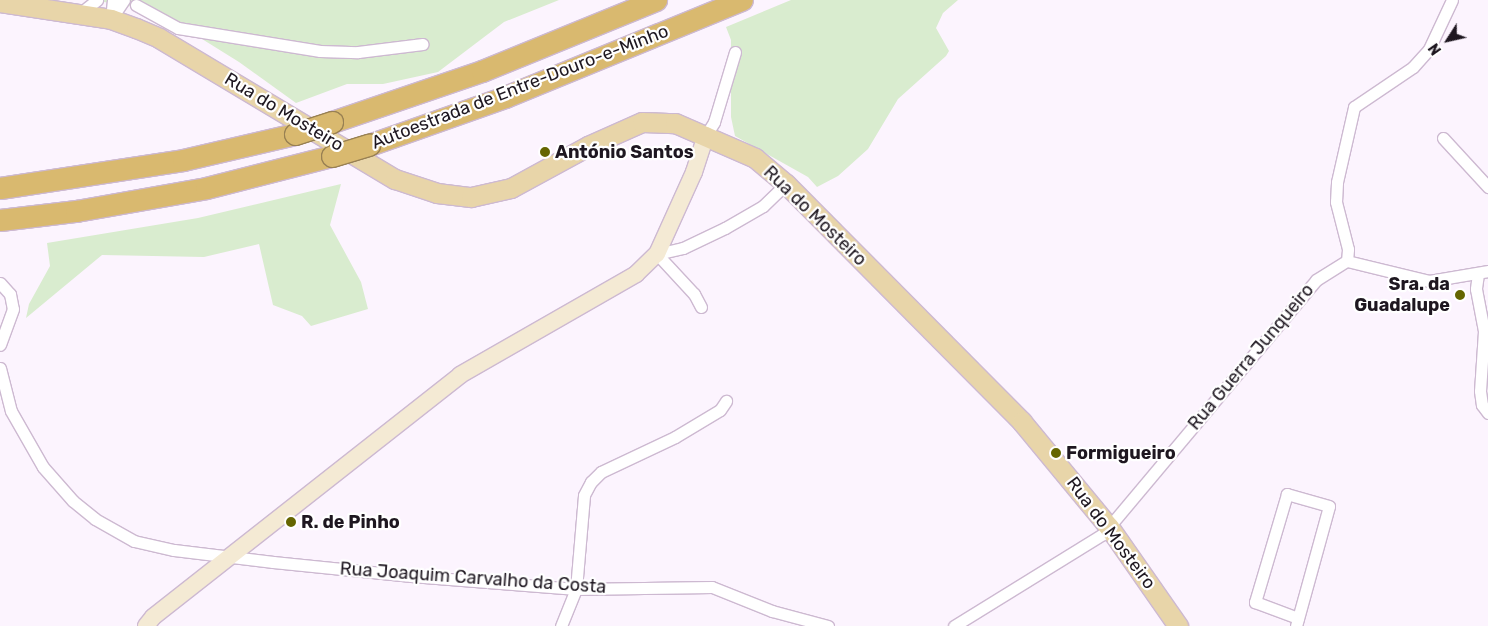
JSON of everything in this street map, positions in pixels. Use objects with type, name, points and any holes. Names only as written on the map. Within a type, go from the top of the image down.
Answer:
[{"type":"highway","name":"Autoestrada de Entre-Douro-e-Minho","points":[[0,188],[184,160],[295,134],[482,71],[656,0]]},
{"type":"highway","name":"Autoestrada de Entre-Douro-e-Minho","points":[[0,220],[176,193],[332,156],[369,145],[504,97],[742,0]]},
{"type":"main road","name":"Rua do Mosteiro","points":[[0,2],[111,19],[159,38],[396,179],[437,193],[471,197],[511,188],[588,146],[642,122],[675,123],[755,158],[786,184],[1022,422],[1108,527],[1178,626]]},
{"type":"street","points":[[78,14],[97,0]]},
{"type":"street","points":[[111,19],[113,0]]},
{"type":"street","points":[[111,19],[124,0]]},
{"type":"street","points":[[1452,0],[1429,49],[1413,67],[1354,107],[1337,182],[1336,202],[1348,248],[1347,261],[1429,281],[1483,273]]},
{"type":"street","points":[[135,3],[159,38]]},
{"type":"street","points":[[135,3],[178,28],[320,50],[358,52],[423,44]]},
{"type":"street","points":[[146,626],[460,375],[636,274],[657,254],[694,172],[706,135],[714,122],[735,52]]},
{"type":"street","points":[[1444,138],[1488,187]]},
{"type":"street","points":[[657,254],[684,248],[725,228],[763,206],[786,184]]},
{"type":"street","points":[[657,254],[694,294],[701,307]]},
{"type":"street","name":"Rua Guerra Junqueiro","points":[[954,626],[1103,534],[1316,280],[1347,261]]},
{"type":"street","points":[[1483,273],[1476,289],[1484,331],[1480,391],[1482,405],[1488,413]]},
{"type":"street","points":[[0,283],[10,294],[13,309],[0,345]]},
{"type":"street","name":"Rua Joaquim Carvalho da Costa","points":[[0,368],[11,410],[43,467],[73,501],[134,540],[174,550],[410,576],[576,589],[712,587],[772,611],[828,626]]},
{"type":"street","points":[[561,626],[576,589],[584,495],[591,482],[601,472],[675,437],[720,410],[726,401]]},
{"type":"street","points":[[1287,494],[1329,506],[1297,622],[1255,602],[1287,494]]},
{"type":"green space","points":[[92,0],[559,0],[504,22],[438,72],[383,84],[347,84],[296,103],[239,62],[157,11]]},
{"type":"green space","points":[[791,0],[958,0],[943,13],[936,28],[949,51],[946,56],[898,99],[868,149],[838,176],[817,187],[808,177],[735,136],[731,117],[731,40],[726,27]]},
{"type":"green space","points":[[341,184],[330,225],[361,282],[368,309],[311,326],[302,316],[273,305],[259,244],[204,257],[102,255],[26,318],[29,304],[50,266],[47,243],[198,218]]},
{"type":"place","name":"António Santos","points":[[545,152]]},
{"type":"place","name":"Sra. da Guadalupe","points":[[1460,295]]},
{"type":"place","name":"Formigueiro","points":[[1056,453]]},
{"type":"place","name":"R. de Pinho","points":[[291,522]]}]
